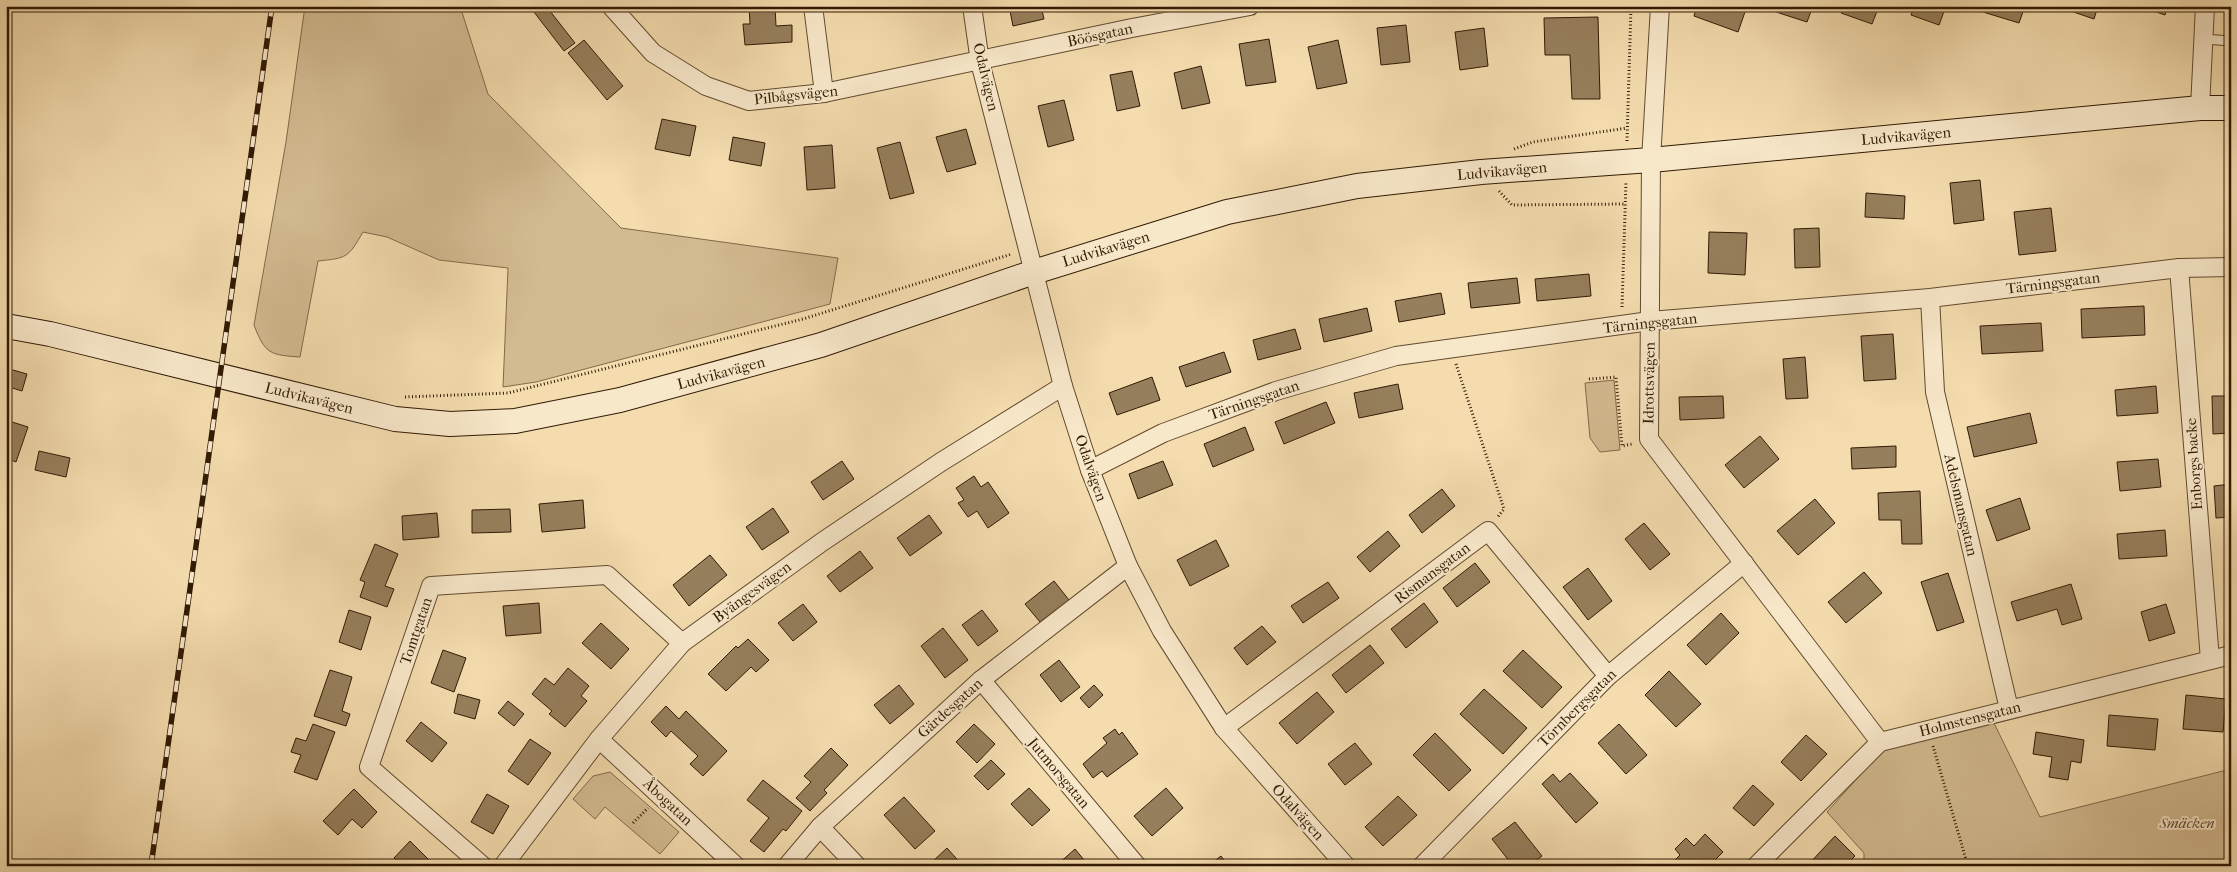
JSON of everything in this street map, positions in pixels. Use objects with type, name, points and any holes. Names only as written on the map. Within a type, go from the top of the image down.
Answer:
[{"type":"street","name":"Pilbågsvägen","points":[[611,6],[653,53],[706,86],[749,101],[824,94],[980,62]]},
{"type":"street","points":[[813,6],[824,94]]},
{"type":"street","name":"Odalvägen","points":[[972,6],[980,62],[1063,386],[1090,470],[1128,566],[1162,631],[1224,728],[1346,866]]},
{"type":"street","name":"Böösgatan","points":[[980,62],[1132,28],[1250,6]]},
{"type":"street","name":"Idrottsvägen","points":[[1660,6],[1651,160],[1649,439],[1880,742]]},
{"type":"street","points":[[2200,108],[2205,6]]},
{"type":"street","name":"Ludvikavägen","points":[[6,326],[50,334],[395,419],[450,424],[515,421],[620,400],[821,345],[1034,272],[1227,212],[1357,186],[1482,172],[1651,160],[2200,108],[2231,108]]},
{"type":"street","name":"Tärningsgatan","points":[[1090,470],[1163,433],[1276,391],[1396,356],[1621,325],[1930,298],[2179,268],[2231,268]]},
{"type":"street","name":"Enborgs backe","points":[[2179,268],[2210,660]]},
{"type":"street","name":"Adelsmansgatan","points":[[1930,298],[1935,392],[2009,709]]},
{"type":"street","name":"Byängesvägen","points":[[503,866],[599,739],[682,643],[822,542],[941,462],[1063,386]]},
{"type":"street","points":[[1488,531],[1608,676]]},
{"type":"street","name":"Rismansgatan","points":[[1224,728],[1488,531]]},
{"type":"street","name":"Törnbergsgatan","points":[[1422,866],[1608,676],[1744,563]]},
{"type":"street","name":"Gärdesgatan","points":[[787,866],[820,827],[980,680],[1128,566]]},
{"type":"street","name":"Tomtgatan","points":[[483,866],[369,766],[431,586],[607,575],[682,643]]},
{"type":"street","name":"Holmstensgatan","points":[[1756,866],[1880,742],[2231,655]]},
{"type":"street","name":"Jutmorsgatan","points":[[980,680],[1136,866]]},
{"type":"street","name":"Åbogatan","points":[[599,739],[736,866]]},
{"type":"street","points":[[820,827],[857,866]]},
{"type":"lane","points":[[2204,40],[2231,41]]},
{"type":"path","points":[[1627,141],[1630,6]]},
{"type":"path","points":[[1511,151],[1518,146],[1533,142],[1627,128]]},
{"type":"path","points":[[1482,172],[1512,205],[1625,204]]},
{"type":"path","points":[[1621,325],[1626,173]]},
{"type":"path","points":[[400,397],[508,393],[803,318],[1028,249]]},
{"type":"path","points":[[1451,349],[1504,509],[1488,531]]},
{"type":"path","points":[[1589,380],[1616,377],[1622,446],[1649,439]]},
{"type":"path","points":[[1928,729],[1968,863]]},
{"type":"green space","points":[[305,6],[460,6],[488,94],[621,228],[838,258],[830,304],[536,382],[503,387],[508,268],[439,260],[387,237],[363,232],[354,247],[346,255],[335,259],[318,261],[300,357],[275,354],[265,347],[254,325],[286,142]]},
{"type":"green space","points":[[1614,380],[1620,450],[1600,452],[1590,438],[1585,383]]},
{"type":"green space","name":"Smäcken","points":[[1991,717],[2040,817],[2231,769],[2231,866],[1864,866],[1864,853],[1827,812],[1887,745]]},
{"type":"green space","points":[[610,772],[679,832],[660,854],[605,807],[595,819],[573,799],[593,776]]},
{"type":"building","points":[[541,6],[546,6],[575,43],[564,51],[534,12]]},
{"type":"building","points":[[695,6],[706,6],[702,12]]},
{"type":"building","points":[[749,6],[775,6],[776,26],[792,25],[792,42],[745,45],[743,24],[750,24]]},
{"type":"building","points":[[1009,6],[1041,6],[1044,19],[1013,26]]},
{"type":"building","points":[[1697,6],[1737,6],[1746,9],[1738,32],[1694,16]]},
{"type":"building","points":[[1778,6],[1813,6],[1807,22],[1776,12]]},
{"type":"building","points":[[1844,6],[1879,6],[1872,24],[1841,13]]},
{"type":"building","points":[[1914,6],[1946,6],[1939,25],[1911,15]]},
{"type":"building","points":[[1985,6],[2025,6],[2019,23],[1983,12]]},
{"type":"building","points":[[2056,6],[2098,6],[2094,19]]},
{"type":"building","points":[[2139,6],[2168,6],[2165,15]]},
{"type":"building","points":[[1598,17],[1600,99],[1572,99],[1570,55],[1545,55],[1544,18]]},
{"type":"building","points":[[1406,25],[1410,62],[1381,65],[1377,28]]},
{"type":"building","points":[[1484,28],[1488,66],[1460,70],[1455,32]]},
{"type":"building","points":[[1269,39],[1276,82],[1246,86],[1239,44]]},
{"type":"building","points":[[584,40],[623,86],[607,100],[568,53]]},
{"type":"building","points":[[1338,40],[1347,83],[1317,89],[1308,47]]},
{"type":"building","points":[[1201,66],[1210,103],[1182,109],[1174,73]]},
{"type":"building","points":[[1132,71],[1140,106],[1117,111],[1110,75]]},
{"type":"building","points":[[1064,100],[1074,140],[1048,147],[1038,106]]},
{"type":"building","points":[[662,119],[696,126],[690,156],[655,149]]},
{"type":"building","points":[[966,129],[976,164],[947,172],[936,137]]},
{"type":"building","points":[[733,137],[765,143],[761,166],[729,160]]},
{"type":"building","points":[[900,142],[914,193],[890,199],[877,148]]},
{"type":"building","points":[[832,145],[835,188],[807,190],[804,147]]},
{"type":"building","points":[[1980,180],[1984,220],[1954,224],[1950,183]]},
{"type":"building","points":[[1866,193],[1905,196],[1904,219],[1865,217]]},
{"type":"building","points":[[2051,208],[2056,251],[2019,255],[2014,212]]},
{"type":"building","points":[[1819,228],[1820,267],[1795,268],[1794,229]]},
{"type":"building","points":[[1709,232],[1747,233],[1745,275],[1708,273]]},
{"type":"building","points":[[1589,274],[1591,296],[1537,301],[1535,279]]},
{"type":"building","points":[[1517,278],[1520,303],[1471,308],[1468,283]]},
{"type":"building","points":[[1441,293],[1445,314],[1399,322],[1395,301]]},
{"type":"building","points":[[2230,300],[2231,338],[2229,338]]},
{"type":"building","points":[[2144,306],[2145,335],[2082,338],[2081,309]]},
{"type":"building","points":[[1367,308],[1372,331],[1324,342],[1319,319]]},
{"type":"building","points":[[2041,323],[2043,351],[1982,354],[1980,326]]},
{"type":"building","points":[[1295,329],[1301,349],[1258,360],[1253,340]]},
{"type":"building","points":[[1893,334],[1896,379],[1864,381],[1861,336]]},
{"type":"building","points":[[1224,352],[1231,372],[1186,387],[1179,367]]},
{"type":"building","points":[[1805,357],[1808,398],[1786,399],[1783,359]]},
{"type":"building","points":[[6,368],[27,374],[22,391],[6,386]]},
{"type":"building","points":[[1152,377],[1160,400],[1117,415],[1109,393]]},
{"type":"building","points":[[1398,384],[1403,409],[1359,418],[1354,393]]},
{"type":"building","points":[[2156,386],[2158,413],[2117,416],[2115,390]]},
{"type":"building","points":[[1723,396],[1724,418],[1680,420],[1679,397]]},
{"type":"building","points":[[2212,396],[2231,396],[2231,433],[2213,434]]},
{"type":"building","points":[[1326,402],[1335,423],[1284,444],[1275,422]]},
{"type":"building","points":[[2030,413],[2037,443],[1974,457],[1967,427]]},
{"type":"building","points":[[6,420],[28,427],[16,462],[6,458]]},
{"type":"building","points":[[1245,427],[1254,450],[1213,467],[1204,444]]},
{"type":"building","points":[[1760,436],[1779,459],[1744,488],[1725,465]]},
{"type":"building","points":[[1896,446],[1896,467],[1852,469],[1851,448]]},
{"type":"building","points":[[39,451],[70,458],[66,477],[35,470]]},
{"type":"building","points":[[2158,459],[2161,487],[2120,491],[2117,462]]},
{"type":"building","points":[[842,461],[854,479],[823,500],[811,482]]},
{"type":"building","points":[[1163,461],[1173,485],[1138,499],[1129,474]]},
{"type":"building","points":[[974,476],[981,487],[988,482],[1009,513],[988,528],[977,511],[968,517],[958,503],[964,500],[956,488]]},
{"type":"building","points":[[2231,484],[2231,517],[2216,518],[2214,486]]},
{"type":"building","points":[[1442,489],[1455,506],[1422,533],[1409,515]]},
{"type":"building","points":[[1920,491],[1922,544],[1902,544],[1901,520],[1879,520],[1878,493]]},
{"type":"building","points":[[2020,498],[2030,529],[1997,541],[1986,510]]},
{"type":"building","points":[[1815,499],[1835,523],[1798,555],[1777,531]]},
{"type":"building","points":[[583,500],[585,528],[542,532],[539,504]]},
{"type":"building","points":[[773,508],[789,532],[762,550],[746,527]]},
{"type":"building","points":[[510,509],[511,532],[472,533],[472,510]]},
{"type":"building","points":[[437,513],[439,537],[403,540],[402,516]]},
{"type":"building","points":[[929,515],[942,533],[910,556],[897,538]]},
{"type":"building","points":[[1644,523],[1670,554],[1650,570],[1625,539]]},
{"type":"building","points":[[2165,530],[2167,556],[2119,559],[2117,534]]},
{"type":"building","points":[[1388,531],[1400,546],[1370,572],[1357,557]]},
{"type":"building","points":[[1216,540],[1229,566],[1190,586],[1177,560]]},
{"type":"building","points":[[375,544],[398,554],[385,586],[394,589],[387,607],[360,597],[365,582],[360,580]]},
{"type":"building","points":[[860,551],[873,568],[840,592],[827,576]]},
{"type":"building","points":[[710,555],[727,575],[689,606],[673,585]]},
{"type":"building","points":[[1475,563],[1490,582],[1457,607],[1443,588]]},
{"type":"building","points":[[1588,568],[1612,601],[1588,620],[1563,587]]},
{"type":"building","points":[[1864,572],[1882,593],[1846,623],[1828,602]]},
{"type":"building","points":[[1948,573],[1964,622],[1937,631],[1921,582]]},
{"type":"building","points":[[1054,581],[1069,600],[1040,622],[1025,604]]},
{"type":"building","points":[[1328,582],[1339,598],[1303,623],[1291,606]]},
{"type":"building","points":[[2071,584],[2082,619],[2062,625],[2057,609],[2017,621],[2011,602]]},
{"type":"building","points":[[539,603],[541,633],[506,636],[503,606]]},
{"type":"building","points":[[1424,603],[1438,622],[1406,648],[1391,629]]},
{"type":"building","points":[[803,604],[817,622],[793,641],[778,623]]},
{"type":"building","points":[[2166,604],[2175,633],[2149,641],[2141,612]]},
{"type":"building","points":[[349,610],[371,617],[361,650],[339,642]]},
{"type":"building","points":[[982,610],[998,631],[978,646],[962,625]]},
{"type":"building","points":[[1721,613],[1739,633],[1706,665],[1687,645]]},
{"type":"building","points":[[601,623],[629,649],[611,669],[582,643]]},
{"type":"building","points":[[1262,626],[1276,642],[1247,665],[1234,648]]},
{"type":"building","points":[[943,628],[968,660],[945,678],[921,646]]},
{"type":"building","points":[[748,639],[769,660],[756,672],[751,667],[726,691],[708,674],[736,646],[738,648]]},
{"type":"building","points":[[1370,645],[1384,663],[1346,693],[1332,675]]},
{"type":"building","points":[[443,650],[466,658],[454,692],[431,683]]},
{"type":"building","points":[[1523,650],[1562,687],[1542,708],[1503,671]]},
{"type":"building","points":[[1059,660],[1080,687],[1061,702],[1040,675]]},
{"type":"building","points":[[568,668],[589,686],[581,696],[587,701],[565,727],[549,714],[552,711],[532,694],[545,678],[554,685]]},
{"type":"building","points":[[330,670],[352,677],[342,711],[350,714],[346,726],[314,716]]},
{"type":"building","points":[[1669,671],[1701,704],[1676,727],[1645,695]]},
{"type":"building","points":[[899,685],[914,704],[890,724],[874,705]]},
{"type":"building","points":[[1094,685],[1103,695],[1089,708],[1080,698]]},
{"type":"building","points":[[1484,689],[1527,728],[1503,754],[1460,714]]},
{"type":"building","points":[[1317,692],[1334,712],[1297,744],[1279,723]]},
{"type":"building","points":[[458,694],[480,700],[475,719],[454,713]]},
{"type":"building","points":[[2186,695],[2226,699],[2223,732],[2183,729]]},
{"type":"building","points":[[508,701],[524,714],[514,726],[498,713]]},
{"type":"building","points":[[666,706],[679,719],[686,711],[727,751],[703,776],[690,764],[698,756],[671,731],[666,737],[651,722]]},
{"type":"building","points":[[2109,715],[2158,719],[2155,750],[2107,746]]},
{"type":"building","points":[[421,722],[447,743],[432,762],[406,741]]},
{"type":"building","points":[[313,724],[335,732],[317,780],[294,772],[301,755],[291,752],[296,738],[306,741]]},
{"type":"building","points":[[974,724],[995,744],[977,763],[956,742]]},
{"type":"building","points":[[1619,724],[1647,755],[1626,774],[1598,743]]},
{"type":"building","points":[[1115,729],[1119,735],[1122,732],[1138,754],[1107,777],[1102,771],[1093,778],[1083,764],[1107,743],[1103,738]]},
{"type":"building","points":[[2036,732],[2084,740],[2081,763],[2071,761],[2068,780],[2049,777],[2052,757],[2033,754]]},
{"type":"building","points":[[1435,733],[1471,770],[1449,791],[1413,755]]},
{"type":"building","points":[[1806,735],[1827,754],[1801,781],[1781,762]]},
{"type":"building","points":[[530,739],[551,753],[528,785],[508,771]]},
{"type":"building","points":[[1355,743],[1372,764],[1345,785],[1328,764]]},
{"type":"building","points":[[831,748],[848,765],[824,790],[827,793],[810,811],[796,798],[811,782],[804,776]]},
{"type":"building","points":[[991,760],[1005,774],[988,790],[974,776]]},
{"type":"building","points":[[1570,773],[1598,803],[1576,823],[1542,784],[1553,774],[1560,782]]},
{"type":"building","points":[[763,780],[802,811],[786,831],[783,829],[764,852],[750,841],[769,818],[747,800]]},
{"type":"building","points":[[1753,785],[1774,804],[1754,826],[1733,808]]},
{"type":"building","points":[[1029,788],[1050,810],[1032,826],[1011,804]]},
{"type":"building","points":[[1166,788],[1183,808],[1152,836],[1134,816]]},
{"type":"building","points":[[354,789],[377,812],[362,828],[352,819],[338,835],[323,821]]},
{"type":"building","points":[[487,794],[509,806],[493,834],[471,822]]},
{"type":"building","points":[[1398,796],[1417,815],[1383,846],[1365,827]]},
{"type":"building","points":[[904,797],[935,831],[915,849],[884,815]]},
{"type":"building","points":[[1515,822],[1542,856],[1529,866],[1513,866],[1492,839]]},
{"type":"building","points":[[1705,834],[1723,852],[1709,866],[1669,866],[1680,855],[1675,849],[1686,838],[1694,846]]},
{"type":"building","points":[[1835,836],[1855,856],[1845,866],[1807,866]]},
{"type":"building","points":[[410,841],[435,866],[402,866],[394,858]]},
{"type":"building","points":[[947,848],[963,866],[935,866],[932,862]]},
{"type":"building","points":[[1075,849],[1089,866],[1057,865]]},
{"type":"building","points":[[1221,856],[1228,866],[1208,866]]},
{"type":"railway","points":[[151,866],[272,6]]}]
